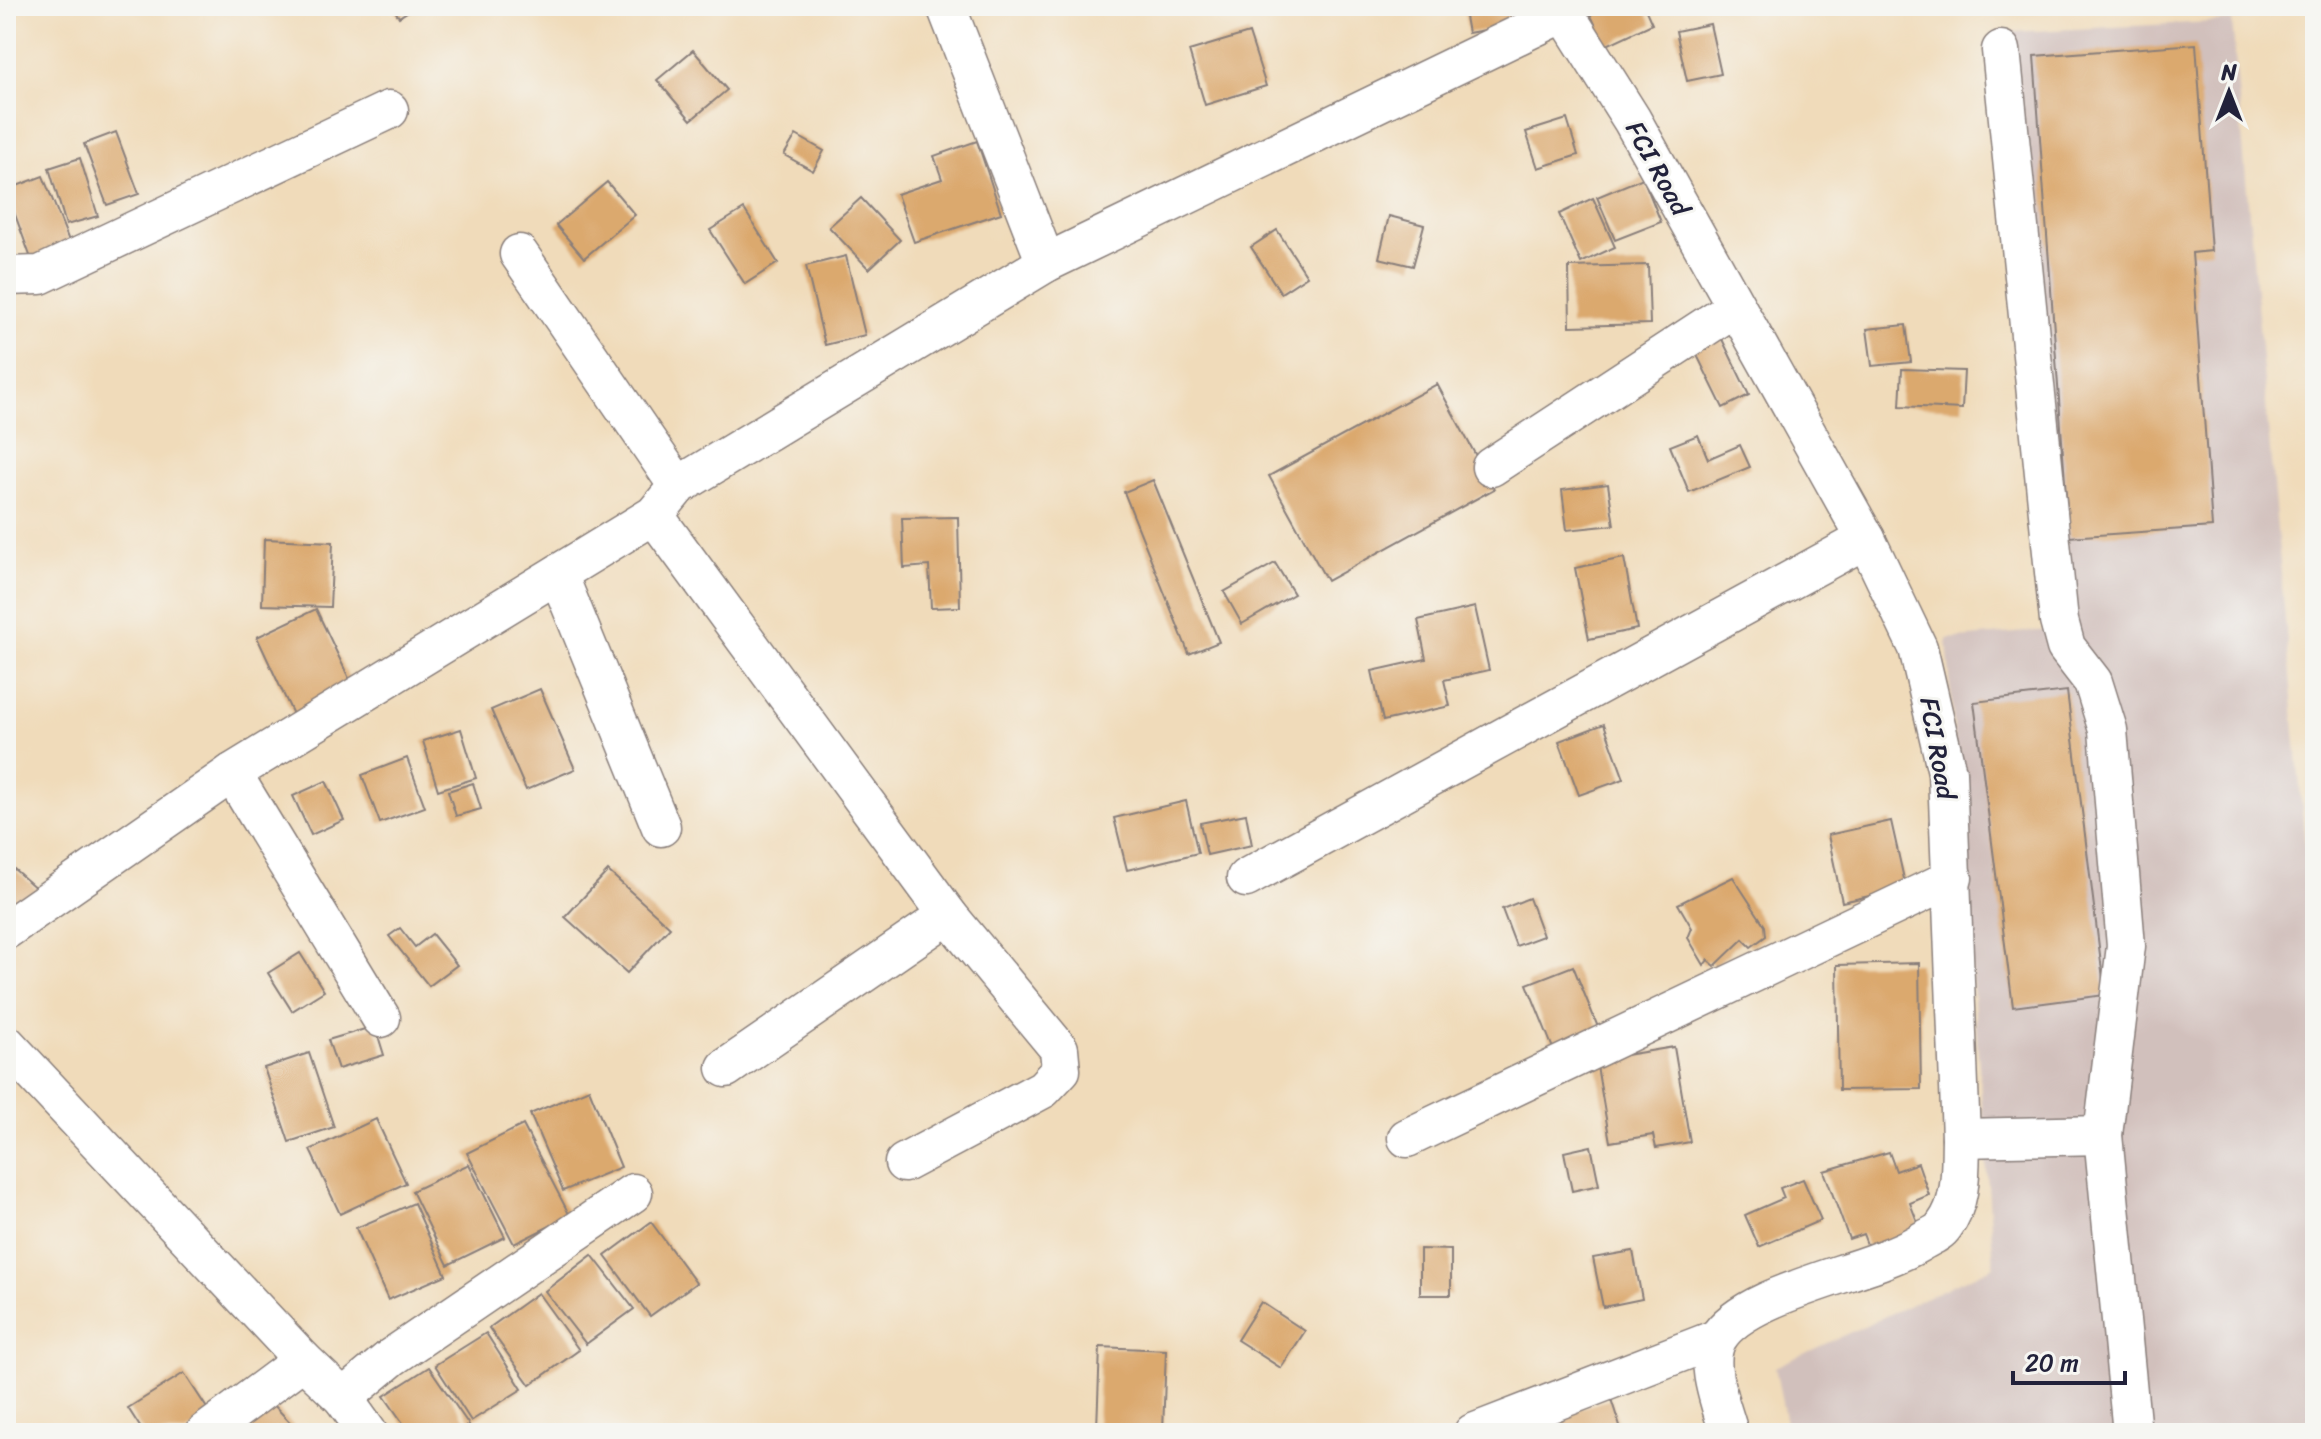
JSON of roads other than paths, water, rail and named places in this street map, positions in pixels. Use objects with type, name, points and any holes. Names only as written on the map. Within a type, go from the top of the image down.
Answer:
[{"type":"street","points":[[946,6],[1046,263]]},
{"type":"street","points":[[6,930],[232,773],[558,574],[666,500],[1046,263],[1562,10]]},
{"type":"street","name":"FCI Road","points":[[1562,10],[1632,120],[1734,308],[1866,539],[1918,648],[1947,772],[1961,1138],[1958,1198],[1943,1228],[1895,1257],[1769,1301],[1739,1316],[1716,1339]]},
{"type":"street","points":[[2001,50],[2059,621],[2066,647],[2093,682],[2108,730],[2126,946],[2103,1135],[2132,1433]]},
{"type":"street","points":[[6,276],[40,275],[389,110]]},
{"type":"street","points":[[519,254],[666,500],[948,915],[1059,1049],[1061,1070],[1043,1089],[904,1163]]},
{"type":"street","points":[[1491,467],[1734,308]]},
{"type":"street","points":[[1246,878],[1866,539]]},
{"type":"street","points":[[558,574],[661,827]]},
{"type":"street","points":[[232,773],[381,1018]]},
{"type":"street","points":[[1407,1138],[1953,878]]},
{"type":"street","points":[[726,1068],[948,915]]},
{"type":"street","points":[[6,1044],[303,1360],[343,1398],[368,1433]]},
{"type":"street","points":[[1961,1138],[2103,1135]]},
{"type":"street","points":[[343,1398],[392,1357],[633,1193]]},
{"type":"street","points":[[1473,1433],[1716,1339],[1713,1371],[1729,1433]]},
{"type":"street","points":[[205,1433],[303,1360]]}]
